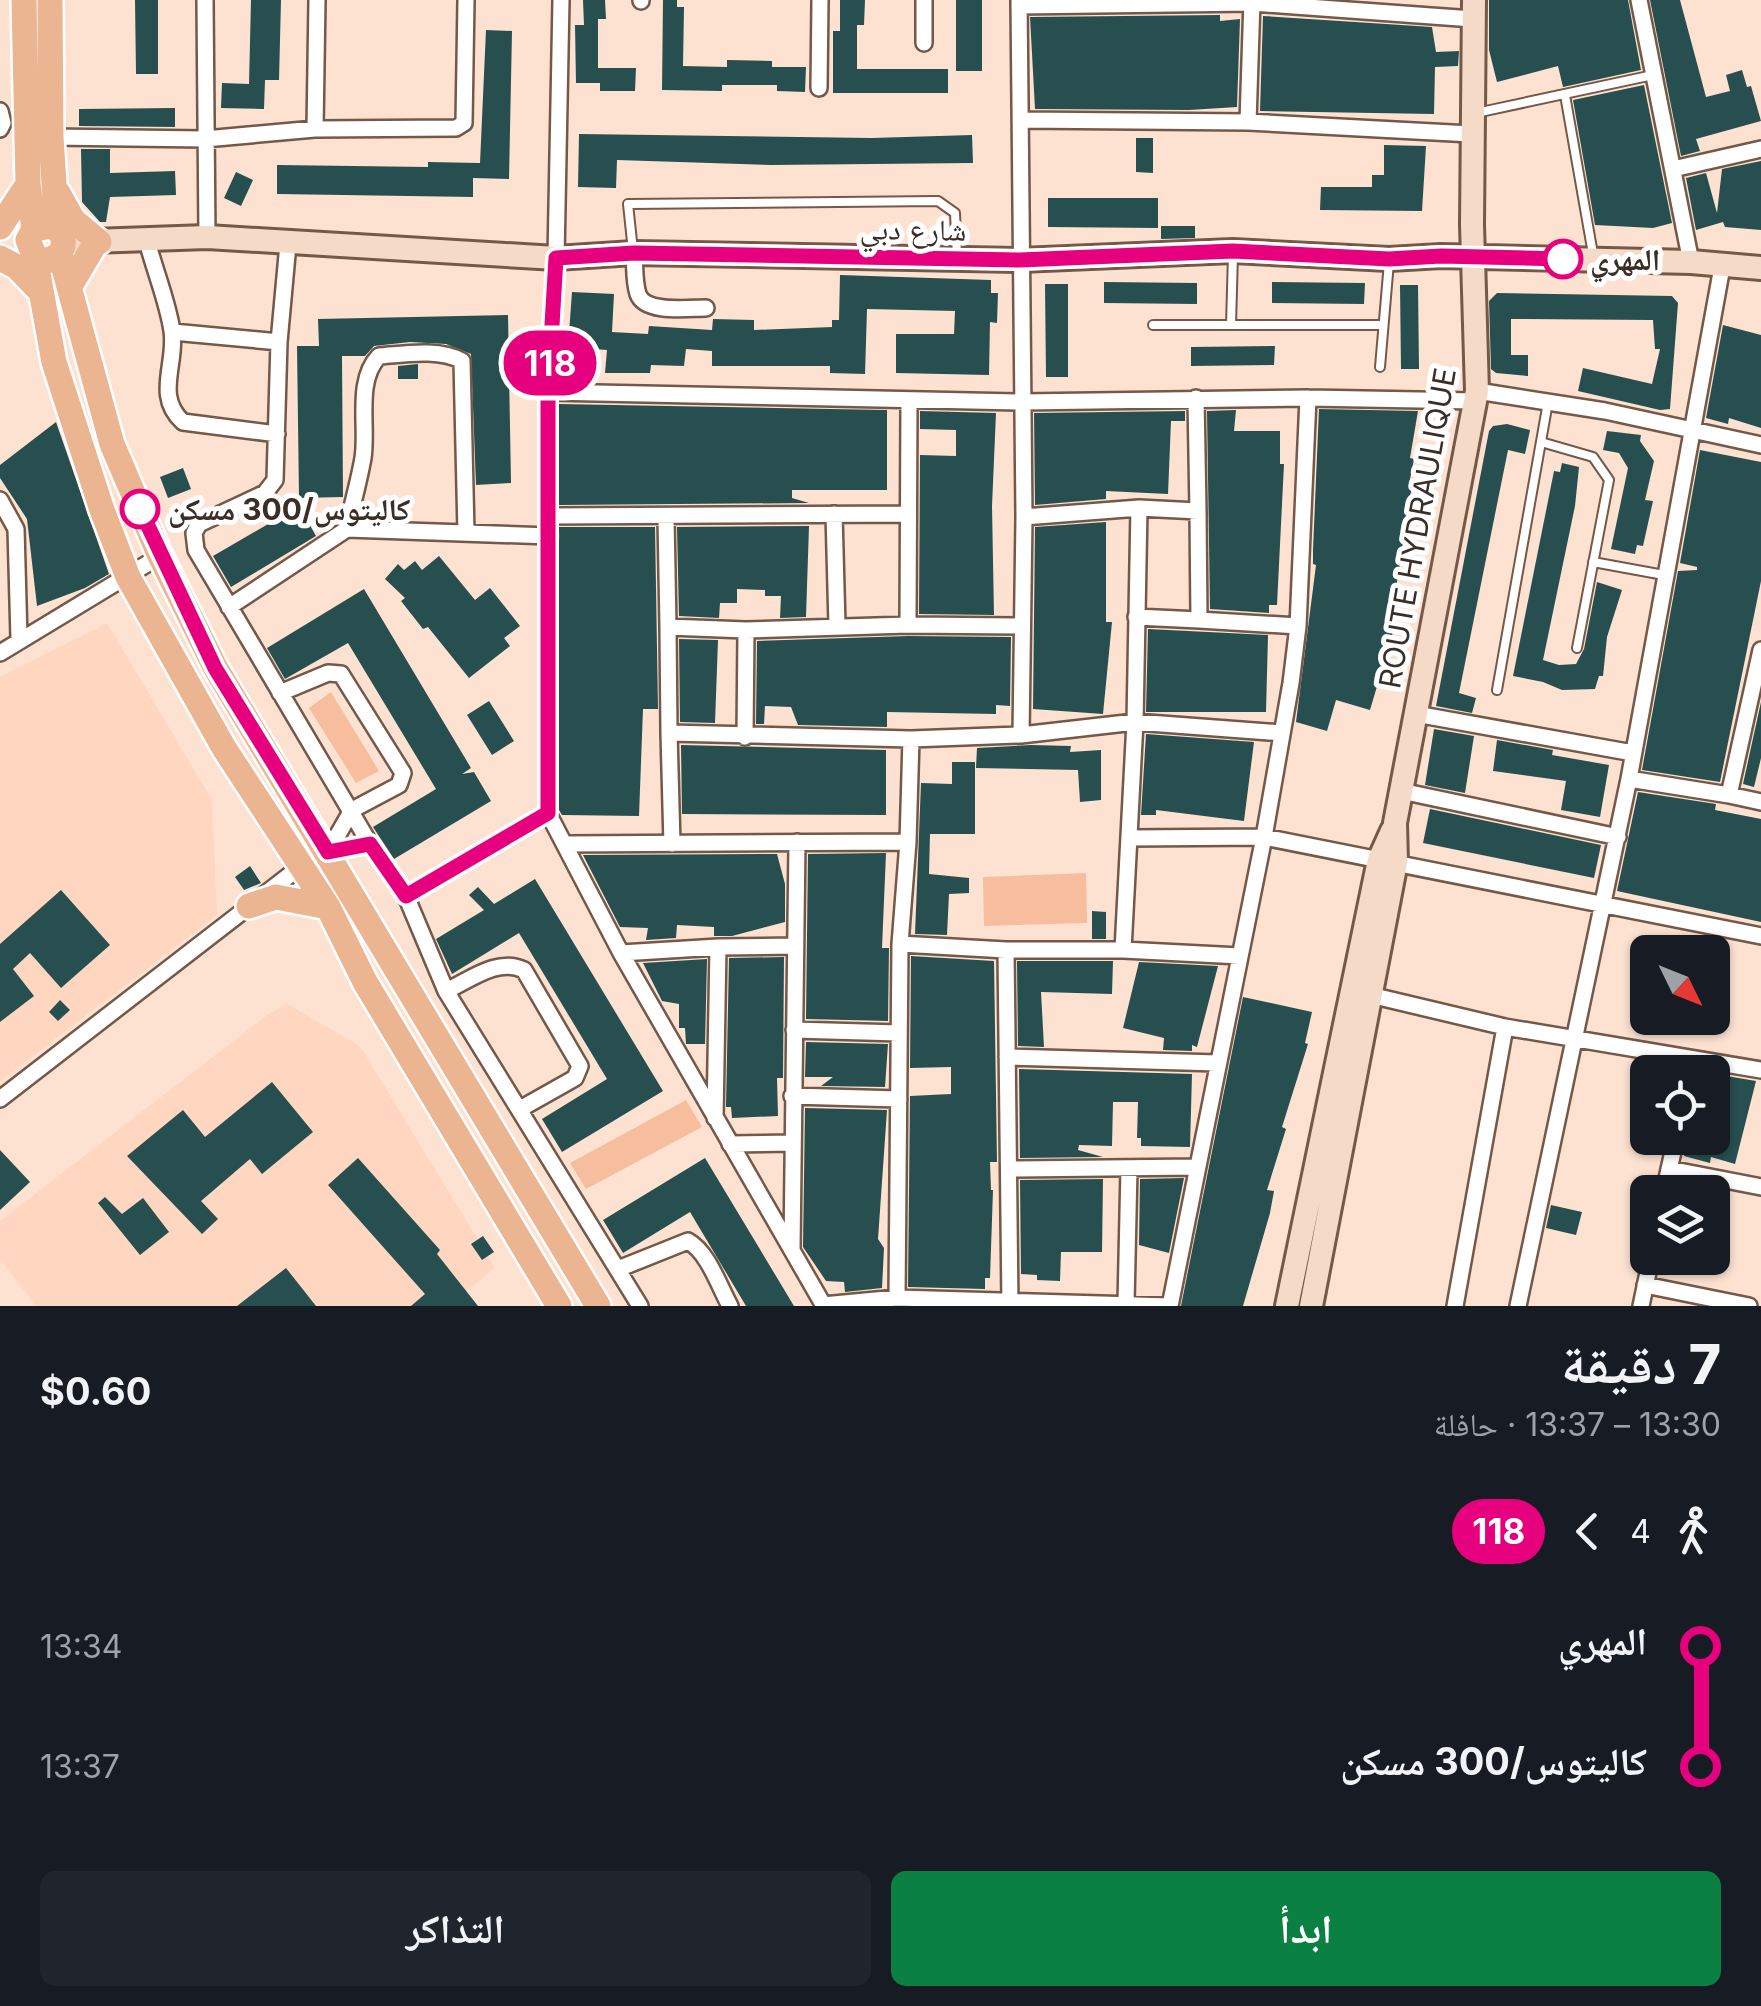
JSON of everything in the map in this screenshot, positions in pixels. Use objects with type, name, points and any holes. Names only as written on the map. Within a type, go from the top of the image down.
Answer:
[{"type":"main road","points":[[24,0],[47,243],[41,292],[54,362],[128,577],[224,748],[328,907],[365,982],[560,1306]]},
{"type":"main road","points":[[0,228],[41,184],[51,137],[50,0]]},
{"type":"main road","name":"ROUTE HYDRAULIQUE","points":[[1360,993],[1476,396],[1474,9]]},
{"type":"main road","points":[[41,184],[97,242],[70,286]]},
{"type":"main road","name":"شارع دبي","points":[[0,247],[207,237],[556,258],[634,253],[1020,260],[1233,251],[1389,259],[1594,258],[1761,268]]},
{"type":"main road","points":[[47,243],[70,286],[112,444],[160,556],[215,668],[598,1306]]},
{"type":"main road","points":[[0,258],[17,267],[41,292]]},
{"type":"main road","points":[[250,906],[276,897],[328,907]]},
{"type":"main road","points":[[1286,1306],[1360,993]]},
{"type":"main road","points":[[1312,1306],[1360,993]]},
{"type":"street","points":[[205,0],[207,237]]},
{"type":"street","points":[[315,129],[316,0]]},
{"type":"street","points":[[51,137],[205,139],[315,129],[456,128],[464,123],[466,0]]},
{"type":"street","points":[[561,0],[556,258],[548,392],[548,813],[621,953],[824,1306],[897,1298],[1169,1306],[1282,733],[1298,626],[1308,398]]},
{"type":"street","points":[[819,88],[820,0]]},
{"type":"street","points":[[924,0],[924,43]]},
{"type":"street","points":[[1640,0],[1692,262]]},
{"type":"street","points":[[1248,122],[1252,2]]},
{"type":"street","points":[[1021,735],[1024,517],[1019,3],[1252,2],[1474,9]]},
{"type":"street","points":[[0,111],[0,129]]},
{"type":"street","points":[[1022,120],[1472,124]]},
{"type":"street","points":[[1673,170],[1761,149]]},
{"type":"street","points":[[146,237],[173,332],[167,397],[179,419],[277,434]]},
{"type":"street","points":[[288,244],[273,486],[199,524],[194,533],[196,550],[370,844],[406,896],[446,991],[640,1306]]},
{"type":"street","points":[[634,253],[638,294],[643,302],[652,306],[706,308]]},
{"type":"street","points":[[1518,1306],[1618,837],[1722,267]]},
{"type":"street","points":[[173,332],[279,342]]},
{"type":"street","points":[[347,529],[364,454],[366,382],[372,364],[379,356],[433,355],[462,361],[466,532]]},
{"type":"street","points":[[548,392],[1022,402],[1476,396],[1605,410],[1761,445]]},
{"type":"street","points":[[1196,398],[1199,620]]},
{"type":"street","points":[[908,625],[909,400]]},
{"type":"street","points":[[0,500],[16,529],[19,639]]},
{"type":"street","points":[[1024,517],[1140,508],[1198,511]]},
{"type":"street","points":[[1123,950],[1135,722],[1140,508]]},
{"type":"street","points":[[834,514],[837,626]]},
{"type":"street","points":[[550,516],[908,514]]},
{"type":"street","points":[[666,518],[672,844]]},
{"type":"street","points":[[229,607],[347,529],[550,536]]},
{"type":"street","points":[[0,653],[160,556]]},
{"type":"street","points":[[1136,617],[1298,626]]},
{"type":"street","points":[[668,627],[746,630],[1021,626]]},
{"type":"street","points":[[745,738],[746,630]]},
{"type":"street","points":[[1728,795],[1757,688],[1761,650]]},
{"type":"street","points":[[280,693],[328,672],[341,674],[403,774],[399,785],[352,810],[328,852]]},
{"type":"street","points":[[1416,714],[1633,753]]},
{"type":"street","points":[[669,733],[745,738],[910,739],[1021,735],[1135,722],[1282,733]]},
{"type":"street","points":[[897,1298],[900,944],[908,842],[910,739]]},
{"type":"street","points":[[1629,779],[1761,802]]},
{"type":"street","points":[[1401,792],[1618,837]]},
{"type":"street","points":[[406,896],[548,813]]},
{"type":"street","points":[[1129,838],[1264,837],[1761,936]]},
{"type":"street","points":[[792,1248],[797,842]]},
{"type":"street","points":[[565,844],[908,842]]},
{"type":"street","points":[[0,1099],[300,867],[328,852],[370,844]]},
{"type":"street","points":[[900,944],[1240,956]]},
{"type":"street","points":[[621,953],[718,946],[794,946]]},
{"type":"street","points":[[715,1120],[718,946]]},
{"type":"street","points":[[1006,950],[1010,1304]]},
{"type":"street","points":[[446,991],[501,964],[524,970],[580,1066],[575,1078],[520,1108]]},
{"type":"street","points":[[1360,993],[1649,1055]]},
{"type":"street","points":[[1455,1306],[1505,1027]]},
{"type":"street","points":[[794,1030],[899,1033]]},
{"type":"street","points":[[1007,1058],[1218,1063]]},
{"type":"street","points":[[1730,1067],[1761,1070]]},
{"type":"street","points":[[792,1096],[899,1100]]},
{"type":"street","points":[[730,1144],[793,1143]]},
{"type":"street","points":[[1668,1175],[1672,1155]]},
{"type":"street","points":[[1009,1168],[1196,1167]]},
{"type":"street","points":[[1669,1168],[1761,1187]]},
{"type":"street","points":[[1126,1302],[1129,1169]]},
{"type":"street","points":[[618,1269],[688,1241],[695,1244],[730,1306]]},
{"type":"street","points":[[1641,1306],[1647,1275]]},
{"type":"street","points":[[1645,1285],[1748,1306]]},
{"type":"lane","points":[[1472,124],[1565,95],[1653,76]]},
{"type":"lane","points":[[1565,95],[1594,258]]},
{"type":"lane","points":[[634,253],[628,204],[938,200],[955,213],[957,260]]},
{"type":"lane","points":[[1231,325],[1233,251]]},
{"type":"lane","points":[[1380,367],[1389,259]]},
{"type":"lane","points":[[1152,325],[1382,325]]},
{"type":"lane","points":[[1497,690],[1548,402]]},
{"type":"lane","points":[[1541,442],[1593,457],[1609,480],[1577,648]]},
{"type":"lane","points":[[1593,562],[1664,575]]},
{"type":"shaded area","points":[[107,623],[212,800],[217,915],[0,1081],[0,677]]},
{"type":"shaded area","points":[[331,692],[379,771],[356,783],[309,708]]},
{"type":"shaded area","points":[[1086,873],[1087,923],[984,926],[983,877]]},
{"type":"shaded area","points":[[287,1004],[360,1046],[495,1268],[447,1306],[36,1306],[0,1259],[0,1221],[270,1013]]},
{"type":"shaded area","points":[[686,1100],[702,1127],[586,1189],[570,1163]]},
{"type":"building","points":[[135,0],[158,0],[158,74],[136,74]]},
{"type":"building","points":[[251,0],[281,0],[279,80],[265,80],[264,109],[221,108],[222,83],[249,84]]},
{"type":"building","points":[[583,0],[605,0],[606,19],[598,19],[598,68],[636,68],[635,91],[600,91],[600,83],[576,83],[575,25],[584,25]]},
{"type":"building","points":[[663,0],[677,0],[677,7],[684,7],[683,66],[727,67],[727,60],[772,61],[772,67],[806,67],[805,92],[777,91],[777,85],[722,85],[722,91],[662,90]]},
{"type":"building","points":[[840,0],[865,0],[864,25],[857,25],[857,69],[948,69],[948,93],[833,93],[833,31],[840,31]]},
{"type":"building","points":[[956,0],[982,0],[982,71],[956,71]]},
{"type":"building","points":[[1489,0],[1628,0],[1641,70],[1563,87],[1558,66],[1497,82],[1489,50]]},
{"type":"building","points":[[1650,0],[1680,0],[1706,97],[1730,91],[1726,75],[1742,70],[1761,121],[1696,139],[1700,151],[1681,156]]},
{"type":"building","points":[[1220,15],[1220,21],[1240,19],[1237,107],[1035,109],[1030,17]]},
{"type":"building","points":[[1263,16],[1432,27],[1436,52],[1459,51],[1458,66],[1435,67],[1434,114],[1260,111]]},
{"type":"building","points":[[486,30],[512,31],[509,179],[473,178],[473,197],[277,194],[277,165],[428,167],[428,162],[480,163]]},
{"type":"building","points":[[1644,85],[1672,223],[1653,228],[1595,225],[1573,100]]},
{"type":"building","points":[[175,108],[175,127],[79,126],[79,109]]},
{"type":"building","points":[[579,134],[872,138],[972,135],[973,163],[770,165],[617,160],[616,188],[578,187]]},
{"type":"building","points":[[1136,138],[1153,138],[1153,173],[1136,172]]},
{"type":"building","points":[[1384,145],[1426,146],[1422,211],[1320,210],[1321,187],[1372,187],[1372,175],[1384,175]]},
{"type":"building","points":[[81,149],[110,149],[110,173],[175,171],[176,195],[110,197],[106,222],[100,222],[82,202]]},
{"type":"building","points":[[1761,161],[1761,230],[1725,227],[1723,222],[1696,230],[1686,178],[1706,173],[1717,213],[1722,169]]},
{"type":"building","points":[[236,172],[253,180],[241,206],[224,198]]},
{"type":"building","points":[[1048,198],[1158,198],[1158,228],[1048,227]]},
{"type":"building","points":[[1161,226],[1195,226],[1195,238],[1161,239]]},
{"type":"building","points":[[840,275],[991,280],[991,293],[998,293],[997,323],[990,322],[989,375],[896,373],[896,334],[954,334],[955,311],[867,309],[865,374],[830,373],[830,366],[712,366],[712,351],[686,349],[684,366],[651,365],[650,373],[605,373],[607,350],[568,347],[572,292],[614,294],[612,332],[648,334],[649,326],[712,330],[713,319],[754,320],[754,330],[832,327],[832,320],[839,320]]},
{"type":"building","points":[[1104,282],[1197,283],[1197,304],[1104,303]]},
{"type":"building","points":[[1272,282],[1365,283],[1364,304],[1272,303]]},
{"type":"building","points":[[1045,284],[1068,284],[1068,377],[1046,377]]},
{"type":"building","points":[[1400,285],[1418,285],[1419,369],[1401,369]]},
{"type":"building","points":[[1497,293],[1672,296],[1678,303],[1670,409],[1578,391],[1583,368],[1652,384],[1660,349],[1655,349],[1653,320],[1511,319],[1511,355],[1528,355],[1528,376],[1496,373],[1491,369],[1489,301]]},
{"type":"building","points":[[508,315],[511,483],[476,485],[471,354],[446,344],[410,342],[374,346],[365,356],[342,356],[343,497],[299,498],[297,346],[319,346],[318,319]]},
{"type":"building","points":[[1723,325],[1761,335],[1761,428],[1729,418],[1728,424],[1706,418]]},
{"type":"building","points":[[1275,346],[1274,365],[1191,366],[1191,347]]},
{"type":"building","points":[[418,364],[418,379],[398,379],[398,366]]},
{"type":"building","points":[[559,404],[887,410],[887,490],[792,490],[792,498],[809,503],[559,505]]},
{"type":"building","points":[[1319,409],[1418,411],[1410,458],[1414,459],[1409,484],[1412,485],[1391,621],[1396,622],[1370,710],[1336,700],[1327,731],[1296,722],[1316,565],[1313,550]]},
{"type":"building","points":[[1236,410],[1234,431],[1280,431],[1280,464],[1284,464],[1277,605],[1269,605],[1269,613],[1210,609],[1207,411]]},
{"type":"building","points":[[920,411],[996,413],[992,506],[994,615],[919,614],[920,455],[956,456],[956,430],[920,429]]},
{"type":"building","points":[[1185,411],[1185,421],[1171,421],[1168,494],[1106,491],[1106,499],[1035,505],[1034,413]]},
{"type":"building","points":[[56,422],[109,574],[85,588],[37,606],[27,519],[0,478],[0,465]]},
{"type":"building","points":[[1507,424],[1530,430],[1525,454],[1508,450],[1459,693],[1476,698],[1472,713],[1436,706],[1489,431],[1493,426]]},
{"type":"building","points":[[1607,431],[1641,435],[1640,441],[1654,461],[1645,500],[1653,501],[1643,546],[1637,545],[1635,554],[1611,549],[1628,468],[1619,453],[1603,450]]},
{"type":"building","points":[[1700,450],[1761,462],[1761,581],[1720,782],[1642,770],[1678,571],[1697,570],[1680,563]]},
{"type":"building","points":[[1562,463],[1579,467],[1575,506],[1543,660],[1559,665],[1576,664],[1584,649],[1597,582],[1622,590],[1607,637],[1603,676],[1599,676],[1595,689],[1562,690],[1513,676],[1554,471],[1560,472]]},
{"type":"building","points":[[183,468],[191,489],[168,498],[160,477]]},
{"type":"building","points":[[299,506],[316,536],[231,587],[213,556]]},
{"type":"building","points":[[1106,522],[1106,622],[1112,622],[1103,714],[1033,709],[1035,527]]},
{"type":"building","points":[[809,526],[806,617],[780,618],[781,596],[765,596],[765,590],[737,589],[737,603],[720,603],[719,618],[679,616],[677,527]]},
{"type":"building","points":[[559,527],[655,527],[658,709],[643,709],[639,816],[562,815],[559,810]]},
{"type":"building","points":[[439,556],[475,600],[490,588],[520,626],[504,638],[510,646],[469,678],[428,627],[423,629],[401,601],[405,598],[385,579],[398,564],[404,570],[415,561],[422,570]]},
{"type":"building","points":[[364,589],[471,768],[462,774],[474,772],[491,801],[394,859],[373,827],[436,789],[348,643],[285,679],[267,648]]},
{"type":"building","points":[[1148,629],[1268,635],[1266,712],[1146,712]]},
{"type":"building","points":[[1011,637],[1010,706],[996,705],[996,714],[887,712],[887,727],[798,725],[791,707],[765,706],[764,724],[756,724],[757,641]]},
{"type":"building","points":[[679,639],[718,640],[715,723],[680,722]]},
{"type":"building","points":[[489,701],[514,741],[492,755],[467,715]]},
{"type":"building","points":[[1761,702],[1761,758],[1754,787],[1743,784]]},
{"type":"building","points":[[1434,729],[1474,736],[1465,793],[1425,785]]},
{"type":"building","points":[[1146,734],[1254,742],[1244,821],[1156,810],[1156,815],[1141,815]]},
{"type":"building","points":[[1497,740],[1609,765],[1600,817],[1561,810],[1566,781],[1493,771]]},
{"type":"building","points":[[681,745],[886,750],[886,815],[682,814]]},
{"type":"building","points":[[1071,746],[1070,752],[1101,750],[1101,800],[1080,802],[1078,770],[976,768],[977,748]]},
{"type":"building","points":[[952,762],[975,762],[975,834],[930,834],[929,874],[969,878],[969,893],[949,894],[947,935],[915,934],[921,783],[952,784]]},
{"type":"building","points":[[1638,792],[1716,804],[1715,810],[1761,819],[1761,922],[1617,891]]},
{"type":"building","points":[[1430,809],[1601,845],[1594,878],[1423,843]]},
{"type":"building","points":[[886,853],[882,948],[889,948],[888,1021],[806,1019],[808,854]]},
{"type":"building","points":[[777,854],[785,884],[785,922],[732,936],[714,936],[714,927],[677,925],[676,938],[646,940],[648,928],[620,927],[583,855]]},
{"type":"building","points":[[250,866],[261,883],[244,890],[235,877]]},
{"type":"building","points":[[535,879],[663,1091],[562,1152],[542,1119],[607,1079],[519,933],[452,974],[436,939],[484,910],[469,895],[478,887],[494,904]]},
{"type":"building","points":[[61,890],[110,945],[61,988],[30,953],[13,969],[34,996],[0,1022],[0,944]]},
{"type":"building","points":[[1092,911],[1106,912],[1106,939],[1092,939]]},
{"type":"building","points":[[911,956],[994,961],[997,1162],[990,1162],[990,1278],[985,1278],[985,1289],[908,1287],[910,1096],[951,1094],[951,1067],[910,1068]]},
{"type":"building","points":[[784,957],[783,1078],[777,1078],[778,1116],[732,1118],[731,1107],[726,1107],[729,958]]},
{"type":"building","points":[[707,959],[705,1044],[686,1044],[685,1028],[679,1028],[679,1004],[662,1001],[643,963]]},
{"type":"building","points":[[1017,961],[1113,961],[1112,994],[1041,992],[1044,1047],[1018,1046]]},
{"type":"building","points":[[1139,962],[1218,966],[1197,1047],[1192,1045],[1192,1051],[1163,1050],[1164,1038],[1123,1028]]},
{"type":"building","points":[[1243,997],[1312,1012],[1305,1043],[1308,1044],[1282,1127],[1286,1129],[1267,1190],[1274,1191],[1270,1213],[1243,1306],[1181,1306]]},
{"type":"building","points":[[60,1000],[70,1010],[58,1021],[49,1012]]},
{"type":"building","points":[[806,1042],[888,1044],[885,1087],[821,1086],[833,1077],[805,1077]]},
{"type":"building","points":[[1019,1069],[1192,1074],[1190,1147],[1141,1146],[1141,1138],[1137,1138],[1138,1102],[1113,1102],[1112,1146],[1079,1145],[1078,1150],[1103,1157],[1020,1158]]},
{"type":"building","points":[[1730,1077],[1756,1081],[1735,1164],[1711,1157],[1710,1163],[1684,1156],[1730,1155]]},
{"type":"building","points":[[272,1082],[313,1132],[262,1174],[250,1159],[201,1201],[218,1219],[202,1234],[127,1156],[183,1110],[205,1137]]},
{"type":"building","points":[[805,1108],[887,1110],[878,1239],[884,1248],[882,1288],[845,1292],[844,1282],[826,1281],[803,1247]]},
{"type":"building","points":[[0,1150],[30,1182],[0,1210]]},
{"type":"building","points":[[358,1158],[440,1250],[437,1254],[478,1306],[411,1306],[425,1294],[328,1185]]},
{"type":"building","points":[[705,1158],[794,1306],[746,1306],[690,1212],[623,1253],[603,1220]]},
{"type":"building","points":[[1184,1178],[1169,1253],[1139,1245],[1140,1179]]},
{"type":"building","points":[[1103,1179],[1102,1252],[1061,1252],[1060,1281],[1037,1280],[1037,1275],[1021,1274],[1020,1180]]},
{"type":"building","points":[[105,1197],[122,1214],[143,1198],[169,1232],[140,1255],[98,1203]]},
{"type":"building","points":[[1551,1205],[1582,1212],[1576,1235],[1546,1228]]},
{"type":"building","points":[[483,1236],[494,1252],[482,1260],[471,1244]]},
{"type":"building","points":[[286,1268],[316,1306],[237,1306]]},
{"type":"bus line","name":"118","points":[[140,509],[215,668],[328,852],[370,844],[406,896],[548,813],[548,392],[556,258],[634,253],[1020,260],[1233,251],[1389,259],[1563,259]]},
{"type":"place","name":"المهري","points":[[1563,259]]},
{"type":"place","name":"كاليتوس/300 مسكن","points":[[140,509]]}]
